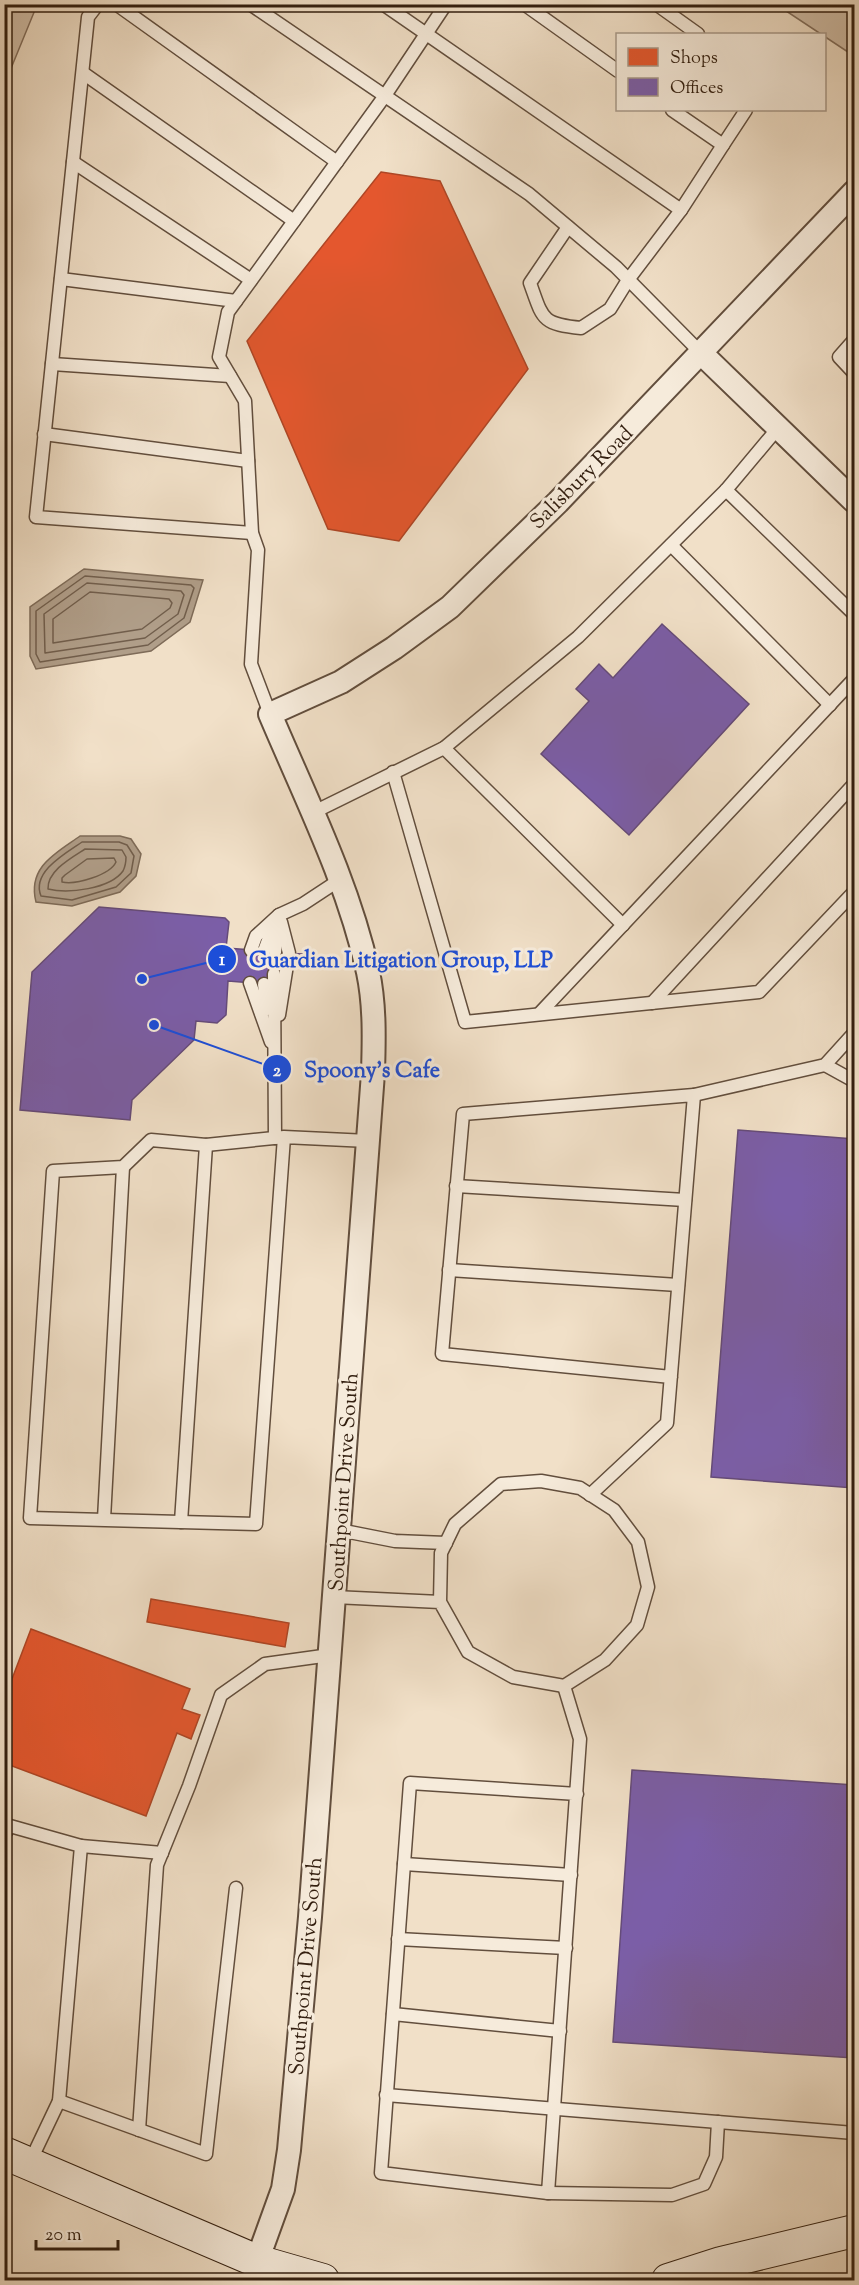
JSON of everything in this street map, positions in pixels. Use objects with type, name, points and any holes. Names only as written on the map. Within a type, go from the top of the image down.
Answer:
[{"type":"street","name":"Salisbury Road","points":[[270,714],[341,682],[394,648],[450,607],[558,502],[855,192]]},
{"type":"street","points":[[702,354],[855,501]]},
{"type":"street","name":"Southpoint Drive South","points":[[257,2261],[283,2189],[289,2150],[330,1655],[373,1073],[374,1023],[368,973],[341,879],[270,714]]},
{"type":"street","points":[[17,2158],[285,2275],[323,2280]]},
{"type":"street","points":[[668,2280],[721,2263],[855,2231]]},
{"type":"lane","points":[[98,4],[88,17],[36,517],[252,533]]},
{"type":"lane","points":[[116,4],[337,162]]},
{"type":"lane","points":[[250,4],[529,194],[628,280],[702,354]]},
{"type":"lane","points":[[383,4],[681,210]]},
{"type":"lane","points":[[270,714],[250,664],[258,550],[252,533],[245,401],[219,357],[228,312],[384,97],[446,4]]},
{"type":"lane","points":[[524,4],[616,70]]},
{"type":"lane","points":[[656,4],[697,33]]},
{"type":"lane","points":[[83,73],[294,221]]},
{"type":"lane","points":[[673,111],[723,145]]},
{"type":"lane","points":[[568,227],[530,283],[542,317],[556,325],[581,328],[610,309],[628,280],[681,210],[745,111]]},
{"type":"lane","points":[[73,162],[251,280]]},
{"type":"lane","points":[[61,279],[236,301]]},
{"type":"lane","points":[[855,340],[839,357],[855,372]]},
{"type":"lane","points":[[51,364],[230,376]]},
{"type":"lane","points":[[312,813],[444,748],[578,637],[726,490],[778,428]]},
{"type":"lane","points":[[44,434],[248,461]]},
{"type":"lane","points":[[726,490],[855,614]]},
{"type":"lane","points":[[671,545],[830,705]]},
{"type":"lane","points":[[539,1014],[855,679]]},
{"type":"lane","points":[[444,748],[623,925]]},
{"type":"lane","points":[[393,772],[465,1022],[759,992],[855,892]]},
{"type":"lane","points":[[652,1003],[855,784]]},
{"type":"lane","points":[[251,950],[256,936],[279,915],[303,904],[341,879]]},
{"type":"lane","points":[[269,951],[279,915]]},
{"type":"lane","points":[[274,1052],[288,959],[279,915]]},
{"type":"lane","points":[[274,974],[274,1052],[279,1138],[256,1524],[30,1518],[53,1171],[123,1167],[151,1140],[206,1145],[279,1138],[368,1141]]},
{"type":"lane","points":[[250,983],[274,1052]]},
{"type":"lane","points":[[264,984],[274,1052]]},
{"type":"lane","points":[[670,1377],[442,1354],[463,1114],[694,1095],[825,1065],[855,1033]]},
{"type":"lane","points":[[825,1065],[855,1082]]},
{"type":"lane","points":[[590,1495],[667,1423],[694,1095]]},
{"type":"lane","points":[[181,1522],[206,1145]]},
{"type":"lane","points":[[104,1520],[123,1167]]},
{"type":"lane","points":[[456,1186],[685,1200]]},
{"type":"lane","points":[[449,1270],[678,1285]]},
{"type":"lane","points":[[541,1480],[580,1488],[590,1495],[614,1510],[638,1542],[648,1587],[637,1625],[605,1660],[564,1686],[513,1677],[468,1652],[440,1602],[441,1553],[455,1524],[501,1484],[541,1480]]},
{"type":"lane","points":[[339,1530],[395,1541],[446,1543]]},
{"type":"lane","points":[[334,1597],[440,1602]]},
{"type":"lane","points":[[139,2130],[157,1865],[189,1786],[221,1695],[265,1664],[330,1655]]},
{"type":"lane","points":[[548,2193],[580,1738],[564,1686]]},
{"type":"lane","points":[[577,1794],[410,1783],[381,2173],[548,2193],[672,2195],[704,2184],[716,2157],[718,2122]]},
{"type":"lane","points":[[4,1835],[10,1826],[81,1846],[162,1853]]},
{"type":"lane","points":[[17,2158],[59,2102],[81,1846]]},
{"type":"lane","points":[[404,1864],[571,1875]]},
{"type":"lane","points":[[59,2102],[206,2154],[236,1888]]},
{"type":"lane","points":[[398,1939],[566,1948]]},
{"type":"lane","points":[[393,2014],[560,2031]]},
{"type":"lane","points":[[387,2095],[855,2133]]},
{"type":"shaded area","points":[[4,5],[37,5],[5,83]]},
{"type":"shaded area","points":[[777,5],[854,5],[854,56],[826,37],[826,33],[819,33]]},
{"type":"water","points":[[84,569],[203,580],[190,622],[151,651],[36,669],[30,656],[30,607]]},
{"type":"water","points":[[80,836],[120,836],[131,839],[141,854],[136,876],[120,892],[72,906],[36,902],[34,890],[40,870],[53,855]]},
{"type":"building: Shops","points":[[381,172],[440,181],[528,369],[399,541],[328,529],[247,341]]},
{"type":"building: Shops","points":[[151,1599],[289,1623],[285,1647],[147,1622]]},
{"type":"building: Shops","points":[[31,1629],[190,1689],[182,1709],[200,1715],[191,1739],[177,1733],[146,1816],[4,1763],[4,1700]]},
{"type":"building: Offices","points":[[662,624],[749,704],[629,835],[541,754],[589,701],[576,689],[599,664],[613,678]]},
{"type":"building: Offices","points":[[99,907],[225,918],[229,922],[226,948],[303,954],[291,966],[284,965],[264,984],[228,981],[226,1015],[217,1023],[196,1021],[194,1040],[132,1100],[130,1120],[20,1110],[32,972]]},
{"type":"building: Offices","points":[[738,1130],[854,1139],[854,1488],[711,1477]]},
{"type":"building: Offices","points":[[632,1770],[854,1785],[854,2058],[613,2042]]},
{"type":"place","name":"Guardian Litigation Group, LLP","points":[[142,979]]},
{"type":"place","name":"Spoony's Cafe","points":[[154,1025]]}]
